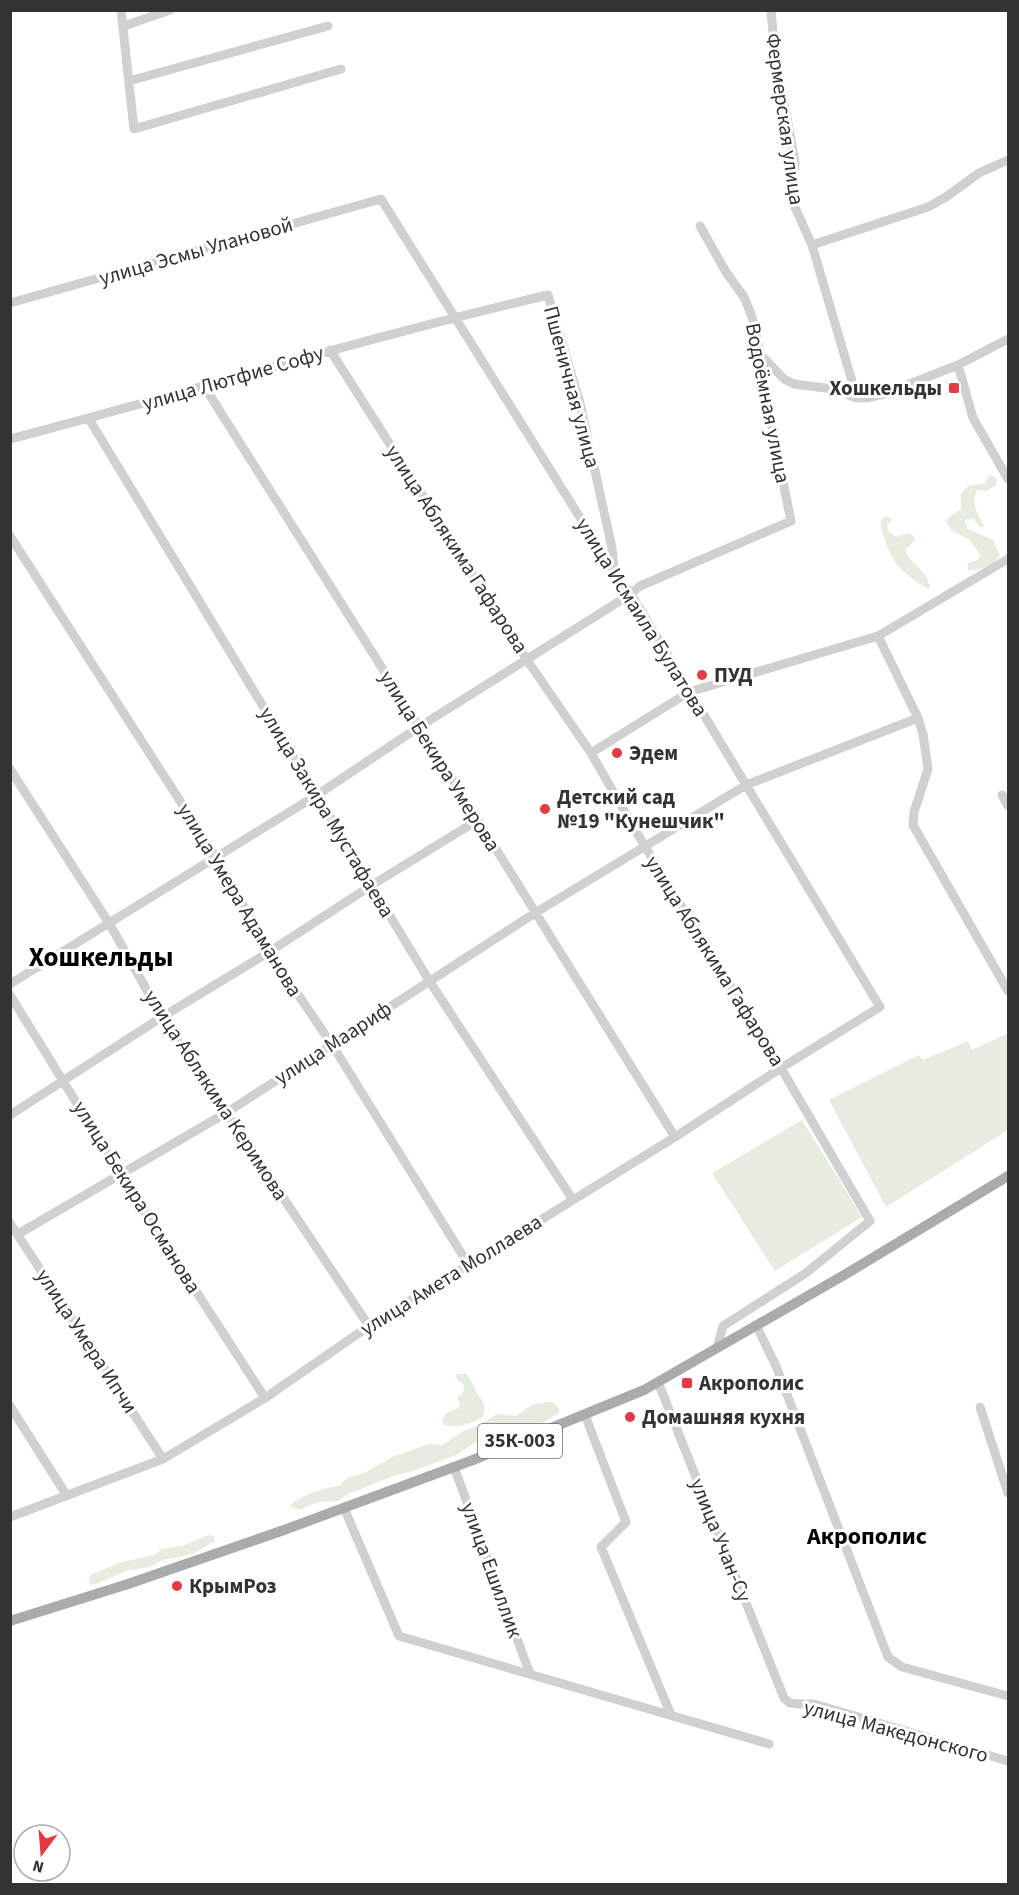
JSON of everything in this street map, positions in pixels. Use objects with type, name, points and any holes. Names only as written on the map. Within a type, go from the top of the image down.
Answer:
[{"type":"main road","name":"35К-003","points":[[10,1621],[204,1559],[454,1467],[585,1415],[658,1382],[846,1274],[1008,1176]]},
{"type":"street","points":[[121,10],[134,129],[341,69]]},
{"type":"street","points":[[124,26],[170,10]]},
{"type":"street","name":"Фермерская улица","points":[[771,10],[774,46],[795,162],[793,203],[812,245],[857,398]]},
{"type":"street","points":[[129,81],[328,26]]},
{"type":"street","points":[[812,245],[928,207],[979,173],[1008,160]]},
{"type":"street","name":"улица Эсмы Улановой","points":[[10,303],[381,199]]},
{"type":"street","name":"улица Исмаила Булатова","points":[[381,199],[614,572],[631,594],[880,1007]]},
{"type":"street","name":"Водоёмная улица","points":[[631,594],[640,586],[791,521],[765,393],[757,335],[744,297],[726,272],[700,226]]},
{"type":"street","name":"Пшеничная улица","points":[[455,317],[548,295],[580,403],[612,548],[614,572]]},
{"type":"street","name":"улица Лютфие Софу","points":[[10,439],[455,317]]},
{"type":"street","points":[[760,356],[784,379],[794,384],[833,389],[857,398],[884,394],[958,365],[1008,339]]},
{"type":"street","name":"улица Аблякима Гафарова","points":[[330,350],[527,660],[591,753],[644,845],[781,1068],[870,1221],[806,1273],[723,1326],[717,1348]]},
{"type":"street","points":[[958,365],[973,418],[1008,479]]},
{"type":"street","name":"улица Бекира Умерова","points":[[204,386],[478,819],[675,1137]]},
{"type":"street","name":"улица Закира Мустафаева","points":[[89,419],[430,982],[573,1200]]},
{"type":"street","name":"улица Умера Адаманова","points":[[10,537],[216,857],[269,952],[331,1043],[468,1264]]},
{"type":"street","points":[[591,753],[689,692],[878,636],[1008,559]]},
{"type":"street","points":[[10,984],[317,795],[419,727],[631,594]]},
{"type":"street","points":[[878,636],[918,718],[923,734],[928,769],[914,812],[913,825],[1008,991]]},
{"type":"street","name":"улица Маариф","points":[[18,1234],[226,1113],[535,913],[746,785],[918,718]]},
{"type":"street","name":"улица Аблякима Керимова","points":[[10,769],[109,923],[162,1017],[369,1326]]},
{"type":"street","points":[[1002,795],[1008,806]]},
{"type":"street","points":[[10,1116],[162,1017],[478,819]]},
{"type":"street","name":"улица Бекира Османова","points":[[10,995],[121,1175],[265,1398]]},
{"type":"street","name":"улица Амета Моллаева","points":[[10,1517],[163,1460],[265,1398],[369,1326],[880,1007]]},
{"type":"street","name":"улица Умера Ипчи","points":[[10,1223],[163,1460]]},
{"type":"street","points":[[756,1325],[776,1366],[888,1657],[902,1667],[1008,1696]]},
{"type":"street","name":"улица Учан-Су","points":[[658,1382],[784,1698]]},
{"type":"street","points":[[10,1406],[67,1496]]},
{"type":"street","points":[[980,1407],[1008,1493]]},
{"type":"street","points":[[585,1415],[626,1522],[602,1547],[671,1715]]},
{"type":"street","name":"улица Ешиллик","points":[[454,1467],[530,1674]]},
{"type":"street","points":[[344,1508],[399,1636],[770,1744]]},
{"type":"street","name":"улица Македонского","points":[[784,1698],[790,1702],[814,1704],[1008,1761]]},
{"type":"shaded area","points":[[991,475],[997,479],[996,485],[987,491],[977,490],[974,500],[984,527],[980,527],[973,519],[966,519],[965,523],[968,529],[993,540],[1000,555],[986,567],[968,570],[968,563],[978,560],[980,554],[969,539],[952,531],[946,522],[961,509],[961,494],[968,486],[985,483]]},
{"type":"shaded area","points":[[887,516],[892,520],[887,525],[888,531],[896,537],[909,533],[914,536],[915,540],[905,550],[926,576],[929,589],[899,567],[893,558],[886,544],[881,523],[881,519]]},
{"type":"shaded area","points":[[1008,1033],[1008,1130],[886,1207],[829,1100],[919,1055],[923,1060],[968,1041],[972,1050]]},
{"type":"shaded area","points":[[802,1120],[862,1217],[775,1271],[712,1173]]},
{"type":"shaded area","points":[[456,1374],[468,1376],[483,1401],[485,1409],[483,1417],[463,1425],[452,1426],[442,1423],[442,1420],[450,1411],[459,1408],[460,1403],[457,1398],[464,1391],[464,1386],[457,1379]]},
{"type":"shaded area","points":[[552,1402],[559,1408],[559,1413],[538,1426],[473,1444],[456,1455],[393,1476],[346,1495],[338,1501],[318,1502],[299,1510],[290,1506],[305,1496],[339,1486],[347,1478],[366,1472],[392,1457],[429,1444],[443,1445],[463,1431],[497,1414],[516,1416],[532,1405]]},
{"type":"shaded area","points":[[209,1535],[214,1536],[215,1541],[193,1554],[163,1560],[149,1567],[129,1570],[96,1584],[91,1585],[89,1580],[90,1575],[122,1562],[154,1555],[162,1549],[182,1546]]},
{"type":"place","name":"Хошкельды","points":[[954,388]]},
{"type":"place","name":"ПУД","points":[[702,675]]},
{"type":"place","name":"Эдем","points":[[617,753]]},
{"type":"place","name":"Детский сад №19 \"Кунешчик\"","points":[[545,809]]},
{"type":"place","name":"Акрополис","points":[[687,1383]]},
{"type":"place","name":"Домашняя кухня","points":[[630,1417]]},
{"type":"place","name":"КрымРоз","points":[[177,1586]]},
{"type":"district","name":"Хошкельды","points":[[101,957]]},
{"type":"district","name":"Акрополис","points":[[867,1536]]}]
